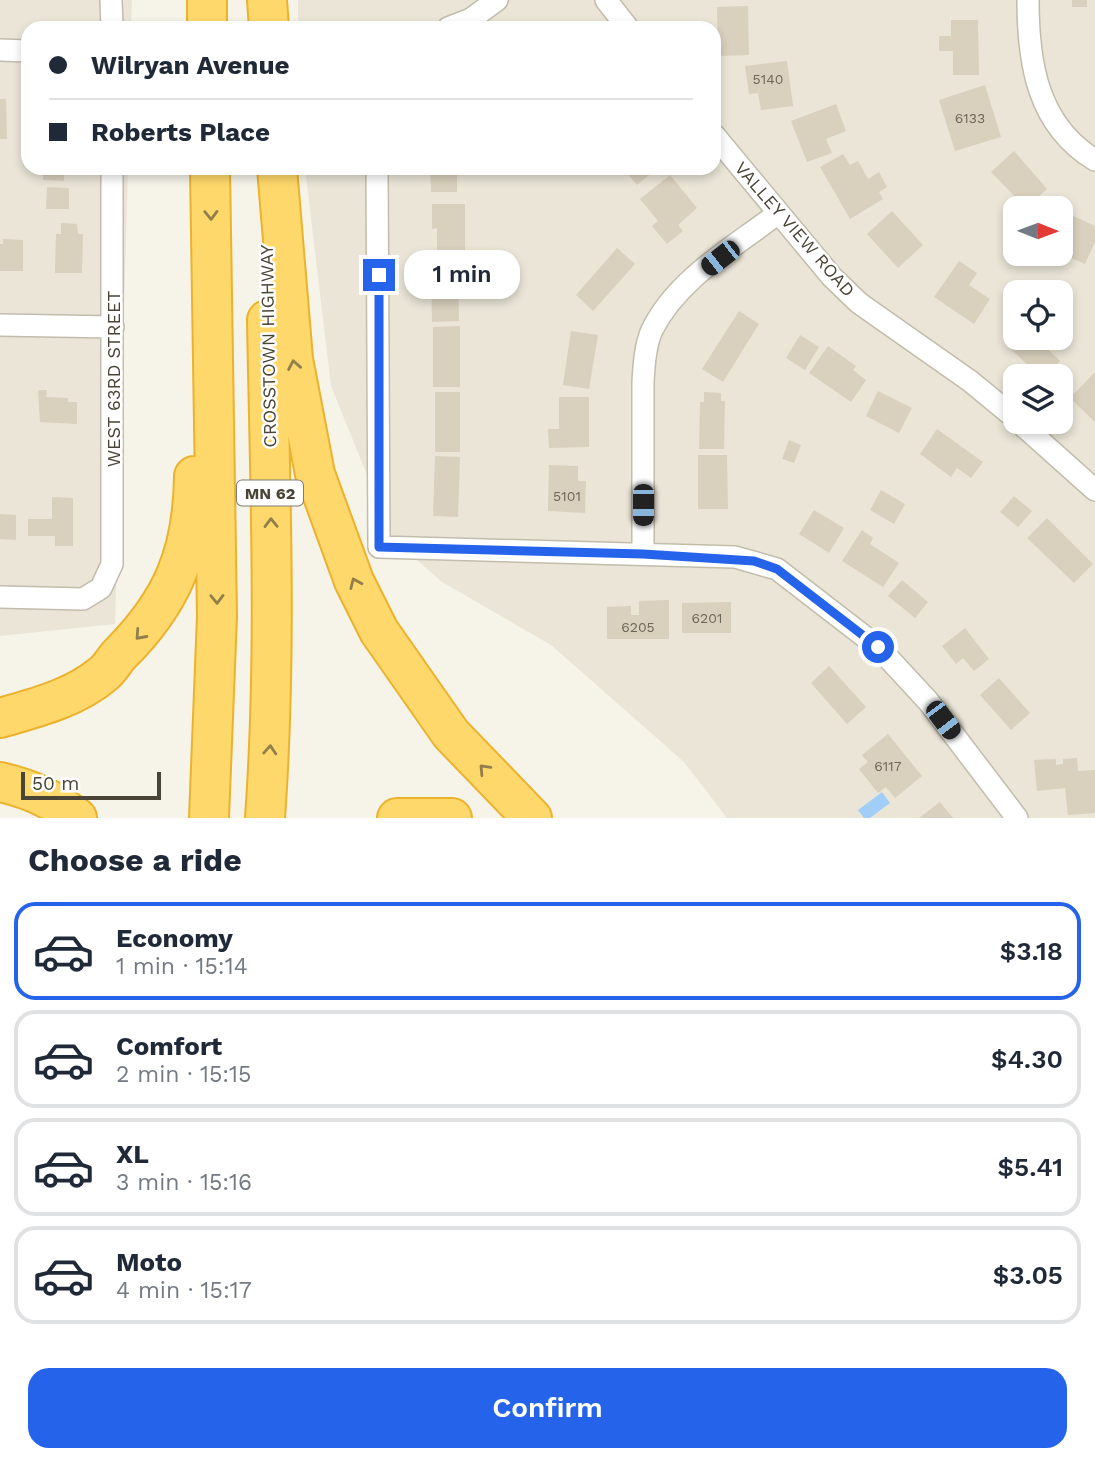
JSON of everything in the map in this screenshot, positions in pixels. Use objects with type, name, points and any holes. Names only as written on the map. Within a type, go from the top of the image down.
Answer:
[{"type":"highway","points":[[207,0],[207,21]]},
{"type":"highway","points":[[262,21],[264,0]]},
{"type":"highway","points":[[264,0],[267,21]]},
{"type":"highway","name":"MN 62","points":[[209,818],[217,616],[210,175]]},
{"type":"highway","name":"CROSSTOWN HIGHWAY","points":[[264,175],[273,622],[271,733],[265,818]]},
{"type":"highway","points":[[278,175],[293,359],[316,474],[354,581],[379,631],[452,734],[532,818]]},
{"type":"highway","points":[[0,718],[49,704],[103,674],[151,622],[169,593],[187,537],[194,499],[194,443],[211,261]]},
{"type":"highway","points":[[0,782],[31,789],[77,818]]},
{"type":"highway","points":[[397,818],[452,818]]},
{"type":"street","points":[[111,0],[112,21]]},
{"type":"street","points":[[466,21],[497,0]]},
{"type":"street","points":[[606,0],[622,21]]},
{"type":"street","points":[[1028,0],[1031,67],[1041,100],[1060,129],[1095,160]]},
{"type":"street","points":[[0,50],[21,51]]},
{"type":"street","name":"VALLEY VIEW ROAD","points":[[721,144],[777,214],[832,277],[859,303],[970,381],[1003,408]]},
{"type":"street","name":"WEST 63RD STREET","points":[[0,597],[83,599],[101,588],[109,578],[112,564],[112,175]]},
{"type":"street","points":[[377,175],[379,547],[735,557],[777,569],[878,647],[905,673],[1017,818]]},
{"type":"street","points":[[643,554],[643,382],[645,355],[651,332],[682,288],[777,214]]},
{"type":"street","points":[[0,325],[113,327]]},
{"type":"street","points":[[1032,434],[1095,490]]},
{"type":"shaded area","points":[[0,0],[132,0],[131,21],[21,21],[21,175],[128,175],[115,624],[0,636]]},
{"type":"shaded area","points":[[298,0],[1095,0],[1095,818],[727,818],[684,762],[551,645],[442,582],[393,539],[331,386],[306,175],[721,175],[721,21],[298,21]]},
{"type":"water","points":[[882,792],[890,803],[870,818],[864,818],[858,810]]},
{"type":"building","points":[[1072,0],[1087,0],[1087,7],[1072,7]]},
{"type":"building","points":[[748,6],[749,55],[721,56],[721,21],[717,21],[717,7]]},
{"type":"building","points":[[951,20],[978,20],[979,75],[953,75],[953,51],[939,51],[939,36],[951,36]]},
{"type":"building","points":[[787,61],[793,106],[761,110],[758,93],[749,94],[745,66]]},
{"type":"building","points":[[985,85],[1001,137],[955,151],[939,100]]},
{"type":"building","points":[[0,99],[6,99],[7,139],[0,139]]},
{"type":"building","points":[[836,104],[846,131],[826,139],[832,153],[807,162],[791,121]]},
{"type":"building","points":[[1014,151],[1047,189],[1039,196],[1014,196],[991,172]]},
{"type":"building","points":[[843,154],[850,165],[858,161],[868,179],[879,172],[887,187],[879,192],[883,199],[850,219],[820,167]]},
{"type":"building","points":[[43,175],[64,175],[64,181],[43,180]]},
{"type":"building","points":[[430,175],[457,175],[457,192],[431,192]]},
{"type":"building","points":[[629,175],[649,175],[637,185]]},
{"type":"building","points":[[670,175],[697,208],[678,225],[683,231],[667,244],[652,226],[658,221],[640,199]]},
{"type":"building","points":[[47,187],[69,188],[69,209],[46,209]]},
{"type":"building","points":[[432,204],[465,204],[465,251],[437,251],[437,228],[432,229]]},
{"type":"building","points":[[892,211],[923,245],[898,268],[867,234]]},
{"type":"building","points":[[1073,216],[1095,226],[1095,242],[1085,264],[1073,259]]},
{"type":"building","points":[[61,223],[77,224],[78,234],[83,234],[82,273],[55,273],[56,234],[61,234]]},
{"type":"building","points":[[3,239],[23,240],[23,271],[0,271],[0,244],[3,244]]},
{"type":"building","points":[[617,248],[635,264],[593,311],[576,295]]},
{"type":"building","points":[[959,261],[977,273],[969,285],[990,299],[974,324],[934,297]]},
{"type":"building","points":[[431,263],[458,263],[459,321],[432,322]]},
{"type":"building","points":[[739,311],[759,324],[723,382],[702,369]]},
{"type":"building","points":[[460,326],[460,387],[433,387],[433,327]]},
{"type":"building","points":[[571,331],[598,335],[589,389],[563,385]]},
{"type":"building","points":[[800,335],[819,347],[805,370],[786,358]]},
{"type":"building","points":[[828,346],[856,366],[853,370],[866,380],[851,402],[809,373]]},
{"type":"building","points":[[1012,350],[1049,350],[1060,361],[1057,364],[1027,364]]},
{"type":"building","points":[[1095,372],[1095,422],[1073,401],[1073,395]]},
{"type":"building","points":[[38,390],[47,390],[46,397],[68,398],[68,402],[77,402],[77,424],[40,422]]},
{"type":"building","points":[[878,391],[912,408],[899,433],[866,416]]},
{"type":"building","points":[[435,392],[460,392],[460,452],[435,452]]},
{"type":"building","points":[[704,392],[721,393],[721,401],[725,401],[724,449],[699,449],[700,402],[704,402]]},
{"type":"building","points":[[559,397],[589,397],[589,447],[549,448],[548,429],[559,429]]},
{"type":"building","points":[[937,429],[983,462],[971,478],[957,468],[951,477],[920,454]]},
{"type":"building","points":[[789,440],[801,445],[794,463],[782,459]]},
{"type":"building","points":[[698,455],[727,455],[728,509],[698,509]]},
{"type":"building","points":[[435,456],[460,457],[458,517],[433,516]]},
{"type":"building","points":[[549,465],[578,466],[578,481],[586,481],[585,513],[548,511]]},
{"type":"building","points":[[881,490],[905,504],[894,524],[870,510]]},
{"type":"building","points":[[1014,496],[1032,511],[1018,527],[1000,512]]},
{"type":"building","points":[[52,497],[73,498],[73,546],[55,546],[55,536],[28,536],[28,519],[52,519]]},
{"type":"building","points":[[814,510],[844,528],[829,553],[799,534]]},
{"type":"building","points":[[0,514],[16,515],[16,540],[0,539]]},
{"type":"building","points":[[1047,518],[1093,564],[1074,583],[1027,538]]},
{"type":"building","points":[[862,530],[873,538],[870,544],[899,563],[883,587],[842,561]]},
{"type":"building","points":[[902,580],[928,602],[915,618],[888,596]]},
{"type":"building","points":[[669,600],[669,639],[607,639],[607,607],[631,606],[631,615],[639,615],[639,601]]},
{"type":"building","points":[[731,602],[731,633],[682,633],[682,603]]},
{"type":"building","points":[[965,628],[989,659],[974,671],[963,658],[956,664],[942,646]]},
{"type":"building","points":[[829,666],[866,707],[847,724],[811,683]]},
{"type":"building","points":[[999,678],[1030,713],[1011,730],[980,695]]},
{"type":"building","points":[[888,734],[922,776],[895,798],[886,787],[878,793],[859,769],[868,762],[862,755]]},
{"type":"building","points":[[1077,758],[1078,771],[1095,770],[1095,813],[1068,815],[1065,788],[1037,791],[1034,760],[1056,759],[1056,765],[1063,764],[1063,759]]},
{"type":"building","points":[[940,802],[953,818],[919,818]]},
{"type":"route","points":[[379,275],[379,547],[735,557],[777,569],[878,647]]}]
